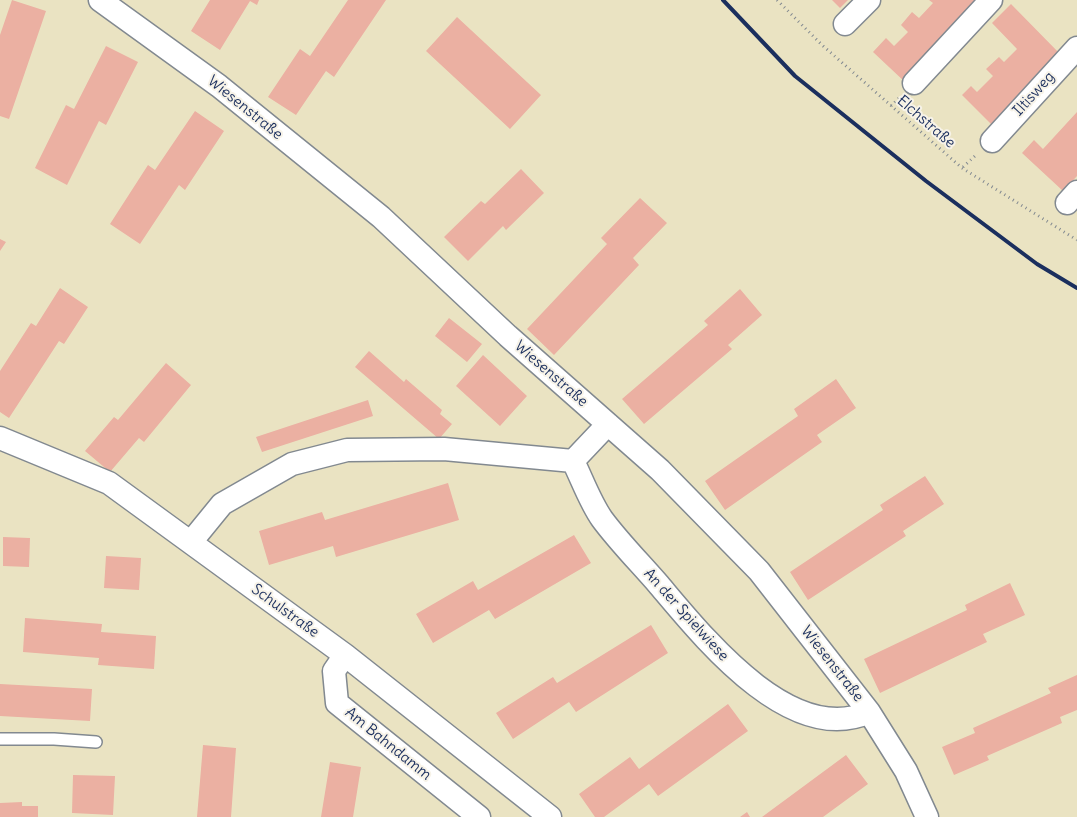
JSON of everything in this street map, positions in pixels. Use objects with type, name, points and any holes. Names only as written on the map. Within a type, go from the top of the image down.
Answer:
[{"type":"street","name":"Wiesenstraße","points":[[100,0],[219,86],[381,217],[508,336],[660,470],[759,571],[869,712],[906,771],[927,817]]},
{"type":"street","points":[[845,24],[869,0]]},
{"type":"street","points":[[914,83],[991,0]]},
{"type":"street","name":"Iltisweg","points":[[992,141],[1077,48]]},
{"type":"street","points":[[191,542],[222,504],[292,464],[347,450],[444,449],[573,461],[608,424]]},
{"type":"street","name":"Schulstraße","points":[[0,438],[109,483],[345,655],[550,817]]},
{"type":"street","name":"An der Spielwiese","points":[[573,461],[601,518],[715,651],[755,685],[803,713],[832,720],[856,718],[869,712]]},
{"type":"street","name":"Am Bahndamm","points":[[345,655],[334,671],[337,703],[479,817]]},
{"type":"lane","points":[[0,739],[46,738],[96,742]]},
{"type":"path","name":"Elchstraße","points":[[777,0],[822,45],[962,168],[1077,240]]},
{"type":"building","points":[[12,0],[46,11],[9,119],[0,116],[0,35]]},
{"type":"building","points":[[210,0],[259,0],[257,5],[250,1],[220,50],[191,31]]},
{"type":"building","points":[[348,0],[386,0],[334,77],[326,71],[296,115],[268,97],[300,49],[310,56]]},
{"type":"building","points":[[832,0],[848,0],[840,8]]},
{"type":"building","points":[[929,0],[983,0],[906,83],[873,52],[886,38],[894,46],[908,32],[901,25],[912,12],[919,18],[933,3]]},
{"type":"building","points":[[1011,4],[1063,57],[993,126],[962,95],[971,86],[977,92],[993,76],[986,69],[999,57],[1004,62],[1017,49],[992,23]]},
{"type":"building","points":[[457,17],[541,95],[510,129],[426,51]]},
{"type":"building","points":[[106,46],[138,62],[106,125],[99,121],[67,185],[35,168],[66,105],[74,109]]},
{"type":"building","points":[[195,111],[224,131],[185,190],[179,185],[140,244],[110,224],[148,165],[155,170]]},
{"type":"building","points":[[1077,112],[1077,176],[1063,191],[1022,153],[1034,140],[1043,149]]},
{"type":"building","points":[[521,169],[544,193],[506,230],[503,226],[468,261],[444,237],[481,201],[485,204]]},
{"type":"building","points":[[640,198],[667,223],[633,258],[639,265],[554,355],[527,329],[607,244],[601,238]]},
{"type":"building","points":[[0,239],[6,242],[0,251]]},
{"type":"building","points":[[60,288],[88,307],[64,344],[59,341],[9,418],[0,412],[0,371],[31,323],[36,326]]},
{"type":"building","points":[[740,289],[762,315],[728,345],[732,349],[644,424],[622,399],[708,325],[704,321]]},
{"type":"building","points":[[449,318],[482,344],[467,362],[435,336]]},
{"type":"building","points":[[369,351],[404,382],[406,379],[442,410],[440,414],[452,424],[439,439],[355,367]]},
{"type":"building","points":[[483,355],[527,396],[500,426],[456,386]]},
{"type":"building","points":[[166,363],[191,385],[144,442],[139,438],[110,472],[85,451],[114,417],[118,420]]},
{"type":"building","points":[[836,379],[856,408],[817,435],[822,442],[725,510],[705,481],[798,416],[794,409]]},
{"type":"building","points":[[368,400],[373,416],[262,452],[256,437]]},
{"type":"building","points":[[925,476],[944,504],[903,531],[906,536],[808,600],[790,572],[883,510],[880,505]]},
{"type":"building","points":[[448,483],[459,520],[336,557],[333,546],[269,565],[259,531],[322,512],[325,520]]},
{"type":"building","points":[[574,535],[591,563],[495,619],[489,610],[433,643],[416,614],[473,581],[478,590]]},
{"type":"building","points":[[3,537],[30,538],[29,567],[3,566]]},
{"type":"building","points":[[106,556],[141,558],[139,590],[104,588]]},
{"type":"building","points":[[1010,583],[1025,615],[983,634],[987,642],[880,693],[864,659],[967,610],[965,605]]},
{"type":"building","points":[[25,618],[102,624],[101,632],[156,636],[154,669],[98,665],[99,658],[23,652]]},
{"type":"building","points":[[651,625],[668,653],[576,712],[569,702],[513,739],[496,713],[553,677],[557,683]]},
{"type":"building","points":[[1077,675],[1077,710],[1060,717],[1062,723],[987,756],[989,760],[954,775],[942,747],[975,733],[973,728],[1051,693],[1048,688]]},
{"type":"building","points":[[0,684],[92,689],[90,721],[0,716]]},
{"type":"building","points":[[728,704],[748,731],[658,796],[649,784],[604,817],[595,817],[579,794],[630,757],[639,769]]},
{"type":"building","points":[[203,745],[236,748],[231,817],[197,817]]},
{"type":"building","points":[[846,755],[868,784],[823,817],[762,817]]},
{"type":"building","points":[[330,762],[361,767],[353,817],[321,817]]},
{"type":"building","points":[[73,775],[115,776],[113,815],[72,813]]},
{"type":"building","points":[[22,802],[22,806],[38,806],[38,817],[0,817],[0,803]]},
{"type":"building","points":[[747,812],[750,817],[740,817]]},
{"type":"railway","points":[[723,0],[795,76],[926,181],[1037,264],[1077,288]]}]
